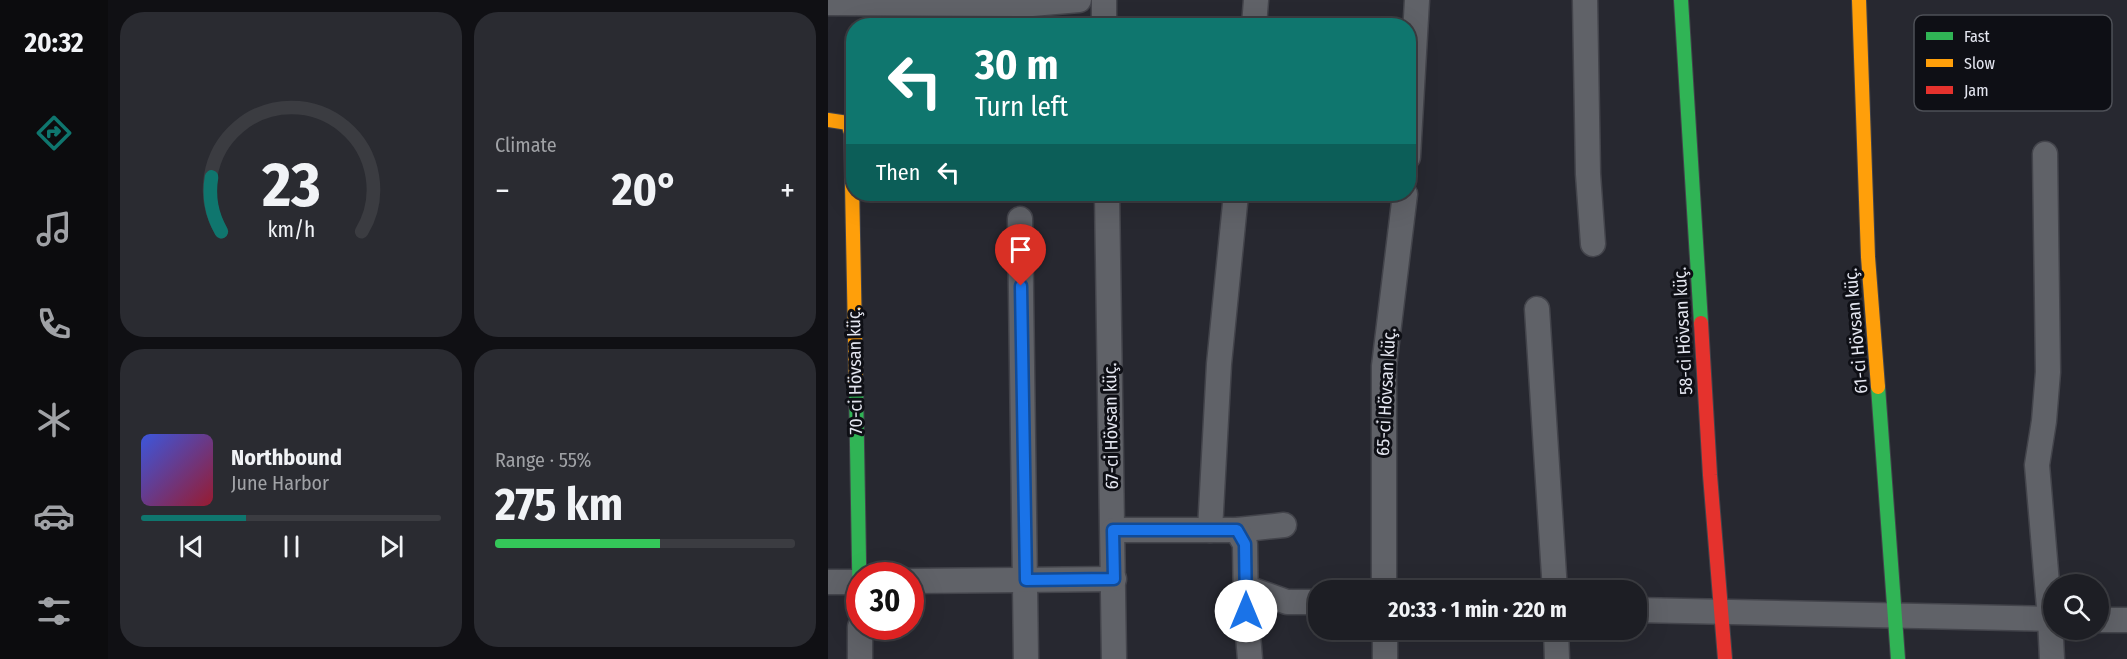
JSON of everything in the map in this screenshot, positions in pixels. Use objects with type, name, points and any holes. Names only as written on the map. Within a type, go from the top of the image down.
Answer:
[{"type":"street","points":[[828,3],[1032,4],[1080,0]]},
{"type":"street","points":[[1104,0],[1104,18]]},
{"type":"street","points":[[1255,18],[1256,0]]},
{"type":"street","points":[[1416,18],[1417,0]]},
{"type":"street","points":[[1585,0],[1588,174],[1593,244]]},
{"type":"street","name":"58-ci Hövsan küç.","points":[[1681,0],[1710,475],[1725,659]]},
{"type":"street","name":"61-ci Hövsan küç.","points":[[1859,0],[1868,257],[1897,615],[1898,659]]},
{"type":"street","name":"70-ci Hövsan küç.","points":[[828,120],[846,123]]},
{"type":"street","points":[[2045,154],[2048,372],[2037,465],[2048,574]]},
{"type":"street","name":"70-ci Hövsan küç.","points":[[852,201],[859,562]]},
{"type":"street","name":"67-ci Hövsan küç.","points":[[1107,201],[1114,659]]},
{"type":"street","points":[[1210,530],[1219,364],[1235,201]]},
{"type":"street","name":"65-ci Hövsan küç.","points":[[1384,580],[1382,400],[1404,201]]},
{"type":"street","points":[[1020,219],[1026,659]]},
{"type":"street","points":[[1537,309],[1554,580]]},
{"type":"street","points":[[1113,530],[1237,530],[1284,525]]},
{"type":"street","points":[[1237,530],[1245,544],[1250,659]]},
{"type":"street","points":[[924,581],[1114,579]]},
{"type":"street","points":[[828,582],[846,582]]},
{"type":"street","points":[[1247,588],[1287,602],[1308,602]]},
{"type":"street","points":[[1647,610],[2043,619]]},
{"type":"street","points":[[2109,620],[2127,621]]},
{"type":"street","points":[[860,640],[860,659]]},
{"type":"street","points":[[1385,640],[1386,659]]},
{"type":"street","points":[[1556,640],[1557,659]]},
{"type":"street","points":[[2052,640],[2052,659]]},
{"type":"traffic: fast","points":[[1681,0],[1701,323]]},
{"type":"traffic: fast","points":[[856,387],[859,562]]},
{"type":"traffic: fast","points":[[1878,387],[1898,659]]},
{"type":"traffic: slow","points":[[1859,0],[1868,257],[1878,387]]},
{"type":"traffic: slow","points":[[828,120],[846,123]]},
{"type":"traffic: slow","points":[[852,201],[856,387]]},
{"type":"traffic: jam","points":[[1701,323],[1710,475],[1725,659]]},
{"type":"route","points":[[1021,286],[1026,580],[1114,579],[1113,530],[1237,530],[1245,544],[1246,611]]}]
